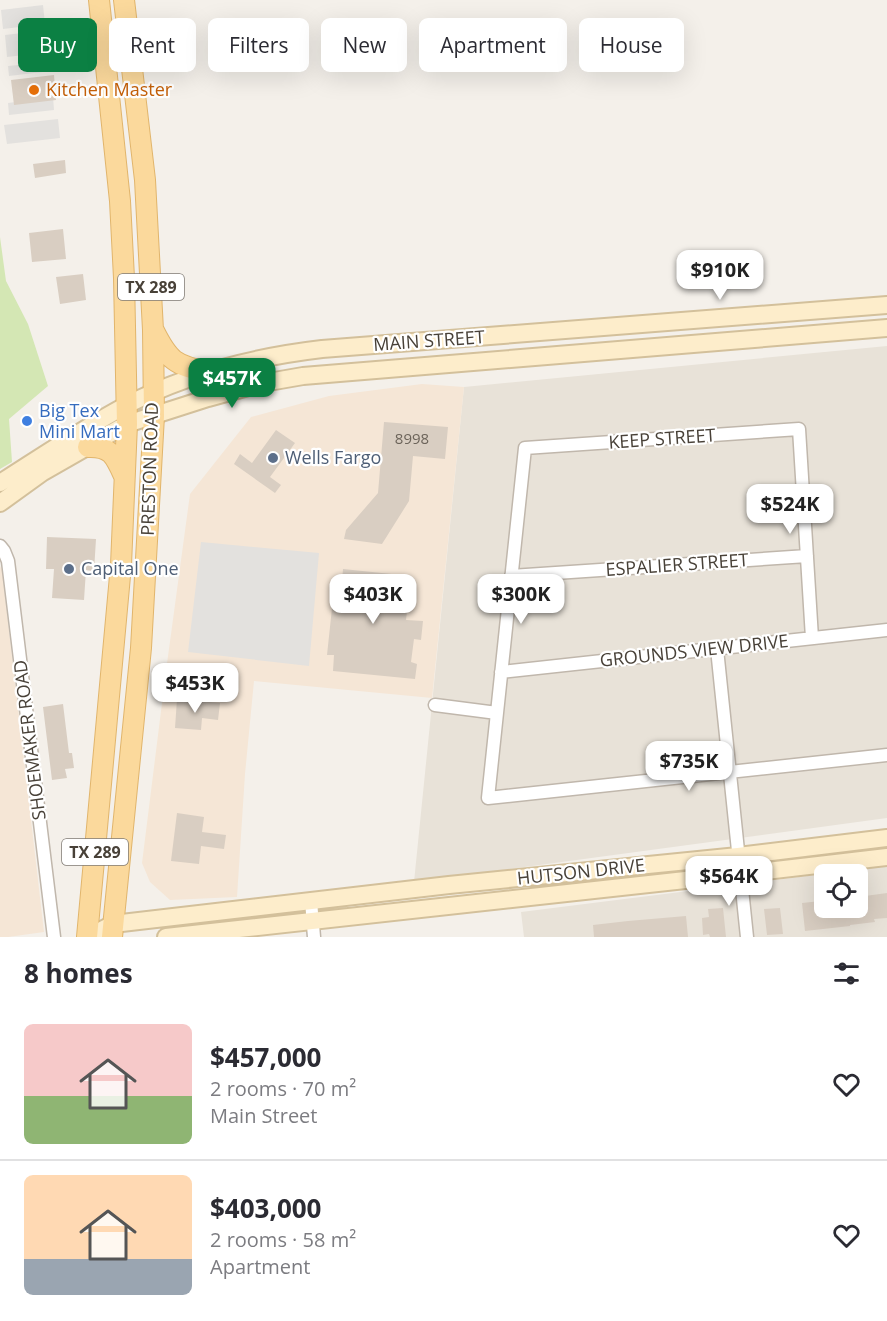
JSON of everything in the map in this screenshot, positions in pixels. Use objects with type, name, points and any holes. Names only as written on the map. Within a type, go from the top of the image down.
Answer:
[{"type":"main road","name":"PRESTON ROAD","points":[[87,937],[120,565],[127,415],[120,201],[99,0]]},
{"type":"main road","name":"PRESTON ROAD","points":[[113,931],[141,648],[154,416],[153,330],[146,190],[124,0]]},
{"type":"main road","points":[[109,85],[134,82]]},
{"type":"main road","name":"MAIN STREET","points":[[0,503],[44,472],[88,447],[153,394],[207,372],[250,361],[290,353],[887,305]]},
{"type":"main road","name":"MAIN STREET","points":[[0,483],[127,415],[154,416],[263,383],[303,376],[887,328]]},
{"type":"main road","points":[[153,330],[163,351],[172,360],[185,367],[207,372]]},
{"type":"main road","points":[[449,340],[450,364]]},
{"type":"main road","points":[[88,447],[100,447],[107,450],[115,457],[125,478]]},
{"type":"main road","points":[[113,644],[141,648]]},
{"type":"main road","name":"HUTSON DRIVE","points":[[87,937],[311,901],[887,838]]},
{"type":"main road","name":"HUTSON DRIVE","points":[[166,937],[887,857]]},
{"type":"main road","points":[[448,885],[452,905]]},
{"type":"street","name":"KEEP STREET","points":[[511,576],[525,448],[799,429],[807,556]]},
{"type":"street","name":"SHOEMAKER ROAD","points":[[0,546],[8,561],[54,937]]},
{"type":"street","name":"ESPALIER STREET","points":[[511,576],[807,556]]},
{"type":"street","points":[[807,556],[812,638]]},
{"type":"street","points":[[511,576],[488,798],[887,755]]},
{"type":"street","name":"GROUNDS VIEW DRIVE","points":[[501,672],[887,630]]},
{"type":"street","points":[[717,649],[747,937]]},
{"type":"street","points":[[435,705],[497,713]]},
{"type":"street","points":[[311,901],[314,937]]},
{"type":"shaded area","points":[[43,5],[44,18],[18,18],[18,27],[3,29],[1,10]]},
{"type":"shaded area","points":[[18,33],[18,56],[7,57],[5,35]]},
{"type":"shaded area","points":[[18,65],[18,72],[43,72],[9,76],[8,66]]},
{"type":"shaded area","points":[[53,97],[54,110],[9,115],[8,103]]},
{"type":"shaded area","points":[[58,119],[60,138],[7,144],[4,125]]},
{"type":"shaded area","points":[[887,346],[887,818],[414,882],[464,387]]},
{"type":"shaded area","points":[[422,384],[464,387],[432,698],[254,681],[237,897],[170,900],[150,882],[142,863],[190,494],[251,417],[329,396]]},
{"type":"shaded area","points":[[201,542],[319,553],[309,666],[188,652]]},
{"type":"shaded area","points":[[0,566],[44,932],[8,937],[0,937]]},
{"type":"shaded area","points":[[887,866],[887,937],[524,937],[521,912],[814,875],[814,918],[868,918],[868,868]]},
{"type":"green space","points":[[0,237],[6,281],[28,324],[48,386],[9,419],[12,462],[0,469]]},
{"type":"building","name":"Kitchen Master","points":[[54,75],[56,100],[14,105],[11,80]]},
{"type":"building","points":[[65,160],[66,173],[35,178],[33,164]]},
{"type":"building","points":[[63,229],[66,259],[32,262],[29,233]]},
{"type":"building","points":[[83,274],[86,300],[60,304],[56,277]]},
{"type":"building","points":[[384,422],[448,427],[445,459],[413,456],[409,501],[382,544],[344,539],[346,530],[378,493]]},
{"type":"building","points":[[276,430],[295,443],[270,477],[281,485],[275,493],[234,464],[240,454],[252,463]]},
{"type":"building","points":[[47,537],[96,539],[94,571],[86,570],[84,600],[52,598],[54,569],[46,569]]},
{"type":"building","points":[[343,569],[411,576],[406,620],[423,621],[421,640],[414,639],[411,662],[417,664],[415,679],[333,671],[334,655],[327,655],[335,580],[342,581]]},
{"type":"building","points":[[177,699],[220,703],[218,720],[202,718],[201,730],[175,728]]},
{"type":"building","points":[[63,704],[69,753],[72,753],[74,768],[65,769],[67,778],[52,780],[43,707]]},
{"type":"building","points":[[177,813],[204,817],[202,832],[226,835],[224,849],[201,846],[199,864],[171,861]]},
{"type":"building","points":[[887,893],[887,918],[850,926],[805,931],[802,903],[814,902],[814,918],[868,918],[868,896]]},
{"type":"building","points":[[723,908],[726,937],[703,935],[702,918],[709,917],[708,909]]},
{"type":"building","points":[[780,908],[783,934],[767,935],[764,909]]},
{"type":"building","points":[[686,916],[688,937],[594,937],[593,925]]},
{"type":"place","name":"Kitchen Master","points":[[34,90]]},
{"type":"place","name":"Big Tex Mini Mart","points":[[27,421]]},
{"type":"place","name":"Wells Fargo","points":[[273,458]]},
{"type":"place","name":"Capital One","points":[[69,569]]}]
